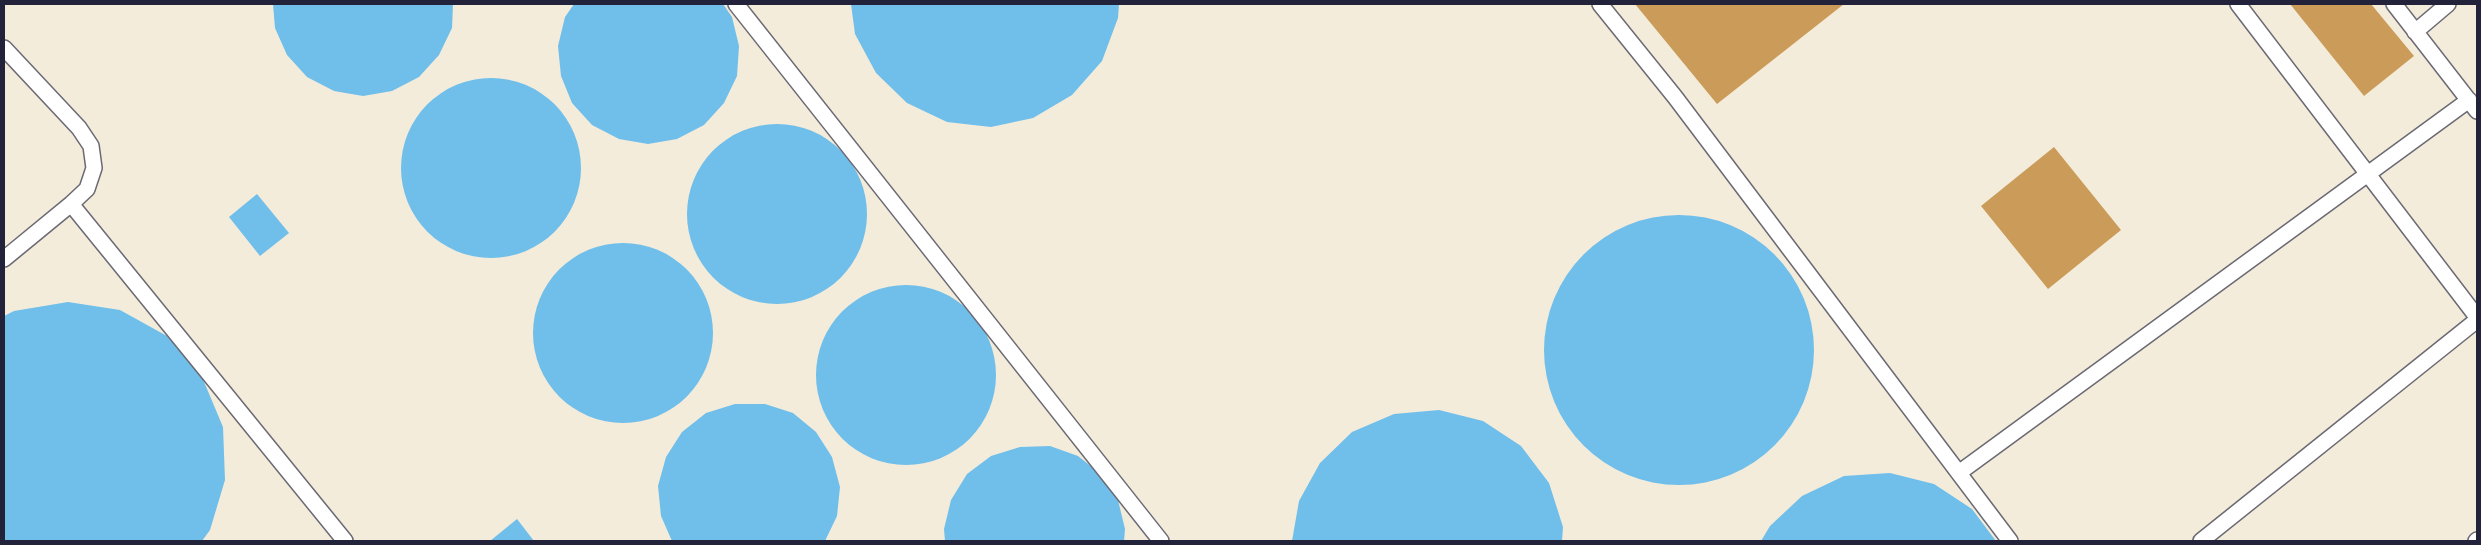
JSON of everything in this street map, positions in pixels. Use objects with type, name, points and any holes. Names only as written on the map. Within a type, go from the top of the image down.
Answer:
[{"type":"lane","points":[[736,4],[1161,541]]},
{"type":"lane","points":[[1600,4],[1675,97],[1960,472],[2010,541]]},
{"type":"lane","points":[[2201,541],[2477,318],[2238,4]]},
{"type":"lane","points":[[1960,472],[2369,174],[2473,106],[2394,4]]},
{"type":"lane","points":[[2415,32],[2448,4]]},
{"type":"lane","points":[[4,48],[80,128],[91,146],[94,168],[87,189],[4,259]]},
{"type":"lane","points":[[71,204],[345,541]]},
{"type":"water","points":[[273,4],[453,4],[452,28],[439,55],[419,77],[392,91],[363,96],[334,91],[307,77],[287,55],[275,28]]},
{"type":"water","points":[[574,4],[723,4],[732,17],[739,46],[737,76],[724,103],[704,125],[677,139],[648,144],[619,139],[592,125],[572,103],[561,76],[558,46],[565,17]]},
{"type":"water","points":[[851,4],[1119,4],[1118,18],[1102,61],[1072,95],[1033,118],[991,127],[947,122],[907,103],[876,73],[855,34]]},
{"type":"water","points":[[482,78],[500,78],[525,85],[541,93],[555,104],[566,118],[574,134],[581,159],[581,177],[574,202],[566,218],[555,232],[541,243],[517,254],[500,258],[482,258],[465,254],[441,243],[421,225],[405,194],[401,177],[401,159],[405,142],[416,118],[434,98],[465,82]]},
{"type":"water","points":[[768,124],[786,124],[811,131],[827,139],[841,150],[852,164],[860,180],[867,205],[867,223],[860,248],[852,264],[841,278],[827,289],[803,300],[786,304],[768,304],[751,300],[727,289],[707,271],[691,240],[687,223],[687,205],[691,188],[702,164],[720,144],[751,128]]},
{"type":"water","points":[[257,194],[289,233],[260,256],[229,217]]},
{"type":"water","points":[[1692,215],[1731,225],[1765,245],[1775,254],[1784,264],[1804,298],[1812,324],[1814,350],[1812,376],[1804,402],[1784,436],[1775,446],[1765,455],[1731,475],[1692,485],[1666,485],[1627,475],[1615,469],[1593,455],[1574,436],[1554,402],[1546,376],[1544,337],[1554,298],[1560,286],[1574,264],[1593,245],[1627,225],[1653,217]]},
{"type":"water","points":[[614,243],[632,243],[657,250],[673,258],[687,269],[698,283],[706,299],[713,324],[713,342],[706,367],[698,383],[687,397],[673,408],[649,419],[632,423],[614,423],[597,419],[573,408],[553,390],[537,359],[533,342],[533,324],[537,307],[548,283],[566,263],[597,247]]},
{"type":"water","points":[[897,285],[915,285],[940,292],[956,300],[970,311],[981,325],[989,341],[996,366],[996,384],[989,409],[981,425],[970,439],[956,450],[932,461],[915,465],[897,465],[880,461],[856,450],[836,432],[820,401],[816,384],[816,366],[820,349],[831,325],[849,305],[880,289]]},
{"type":"water","points":[[68,302],[120,310],[167,336],[202,377],[223,427],[225,480],[210,530],[202,541],[4,541],[4,316],[14,311]]},
{"type":"water","points":[[735,404],[765,404],[793,413],[816,432],[832,457],[840,487],[837,516],[825,541],[672,541],[661,516],[658,486],[666,457],[682,432],[706,413]]},
{"type":"water","points":[[1439,410],[1483,421],[1521,446],[1549,483],[1563,527],[1562,541],[1292,541],[1299,501],[1320,463],[1352,432],[1394,414]]},
{"type":"water","points":[[1050,446],[1078,456],[1102,475],[1118,500],[1125,529],[1124,541],[945,541],[944,529],[951,500],[967,474],[991,456],[1020,447]]},
{"type":"water","points":[[1890,473],[1934,484],[1972,509],[1996,541],[1761,541],[1770,526],[1802,496],[1844,476]]},
{"type":"water","points":[[517,519],[534,541],[490,541]]},
{"type":"building","points":[[1635,4],[1844,4],[1717,104]]},
{"type":"building","points":[[2290,4],[2371,4],[2414,56],[2364,96]]},
{"type":"building","points":[[2054,147],[2121,230],[2048,289],[1981,206]]}]
